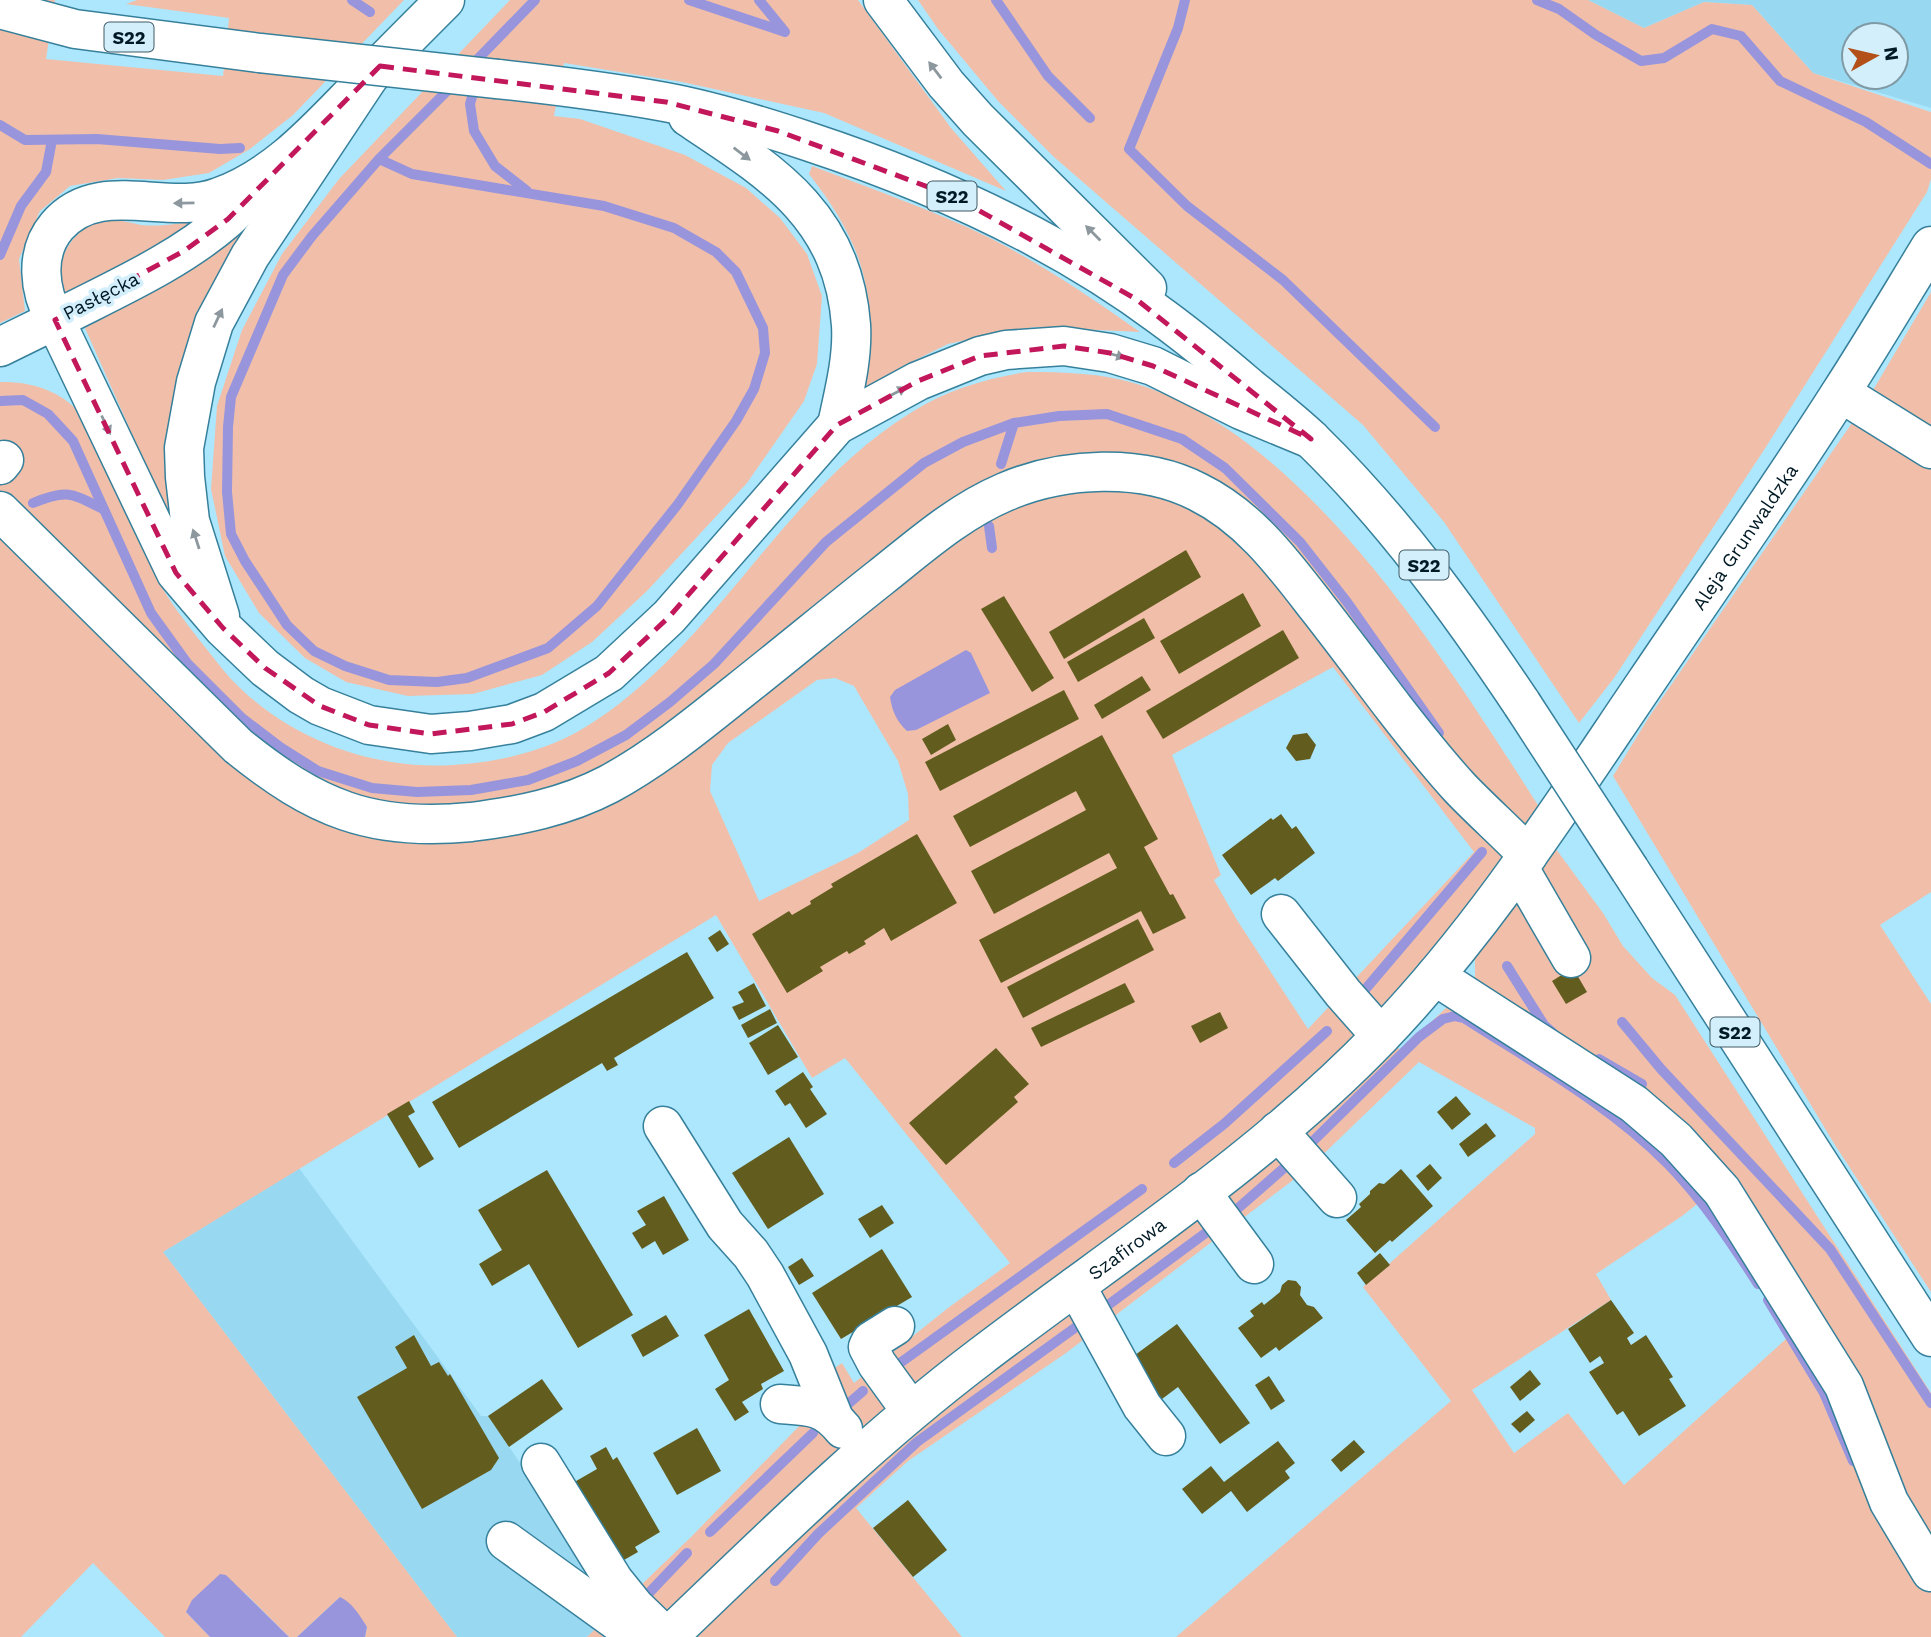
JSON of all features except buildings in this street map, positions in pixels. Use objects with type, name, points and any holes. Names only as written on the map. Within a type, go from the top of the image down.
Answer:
[{"type":"main road","points":[[0,3],[13,0]]},
{"type":"main road","name":"Pasłęcka","points":[[269,171],[228,219],[184,251],[55,320],[42,288],[41,259],[56,226],[69,215],[104,201],[192,203],[218,198],[269,171],[302,145],[445,0]]},
{"type":"main road","name":"S22","points":[[883,0],[946,84],[978,120],[1093,233],[1209,353]]},
{"type":"main road","name":"S22","points":[[0,9],[75,29],[260,53],[573,87],[666,102],[778,131],[855,157],[955,197],[1023,231],[1112,283],[1160,316],[1209,353],[1311,439],[1415,553],[1522,704],[1931,1337]]},
{"type":"main road","points":[[223,628],[190,521],[184,447],[196,382],[214,323],[250,256],[369,77]]},
{"type":"main road","points":[[666,102],[769,174],[804,206],[832,248],[841,268],[851,327],[848,368],[837,425]]},
{"type":"main road","name":"Aleja Grunwaldzka","points":[[1550,824],[1841,393],[1931,246]]},
{"type":"main road","points":[[0,347],[55,320],[176,573],[223,628],[265,668],[320,706],[359,722],[431,734],[512,724],[544,712],[609,673],[647,639],[691,593],[837,425],[918,381],[952,366],[1006,350],[1064,346],[1110,353],[1153,366],[1241,410],[1311,439]]},
{"type":"main road","points":[[1841,393],[1931,449]]},
{"type":"main road","points":[[0,511],[238,746],[270,772],[291,786],[337,808],[377,820],[418,825],[510,817],[549,808],[607,785],[691,729],[943,528],[1006,491],[1041,481],[1102,472],[1135,472],[1165,477],[1217,502],[1237,516],[1274,552],[1396,710],[1523,861],[1571,958]]},
{"type":"main road","name":"Szafirowa","points":[[674,1634],[861,1453],[911,1411],[1201,1192],[1323,1092],[1381,1036],[1435,976],[1488,912],[1550,824]]},
{"type":"main road","points":[[1281,914],[1343,993],[1381,1036]]},
{"type":"main road","points":[[1435,976],[1634,1104],[1676,1140],[1722,1191],[1844,1386],[1889,1502],[1931,1572]]},
{"type":"main road","points":[[663,1126],[725,1225],[751,1254],[765,1275],[808,1354],[833,1416],[861,1453]]},
{"type":"main road","points":[[1278,1131],[1337,1198]]},
{"type":"main road","points":[[1201,1192],[1254,1264]]},
{"type":"main road","points":[[1076,1286],[1142,1406],[1166,1436]]},
{"type":"main road","points":[[894,1326],[871,1341],[868,1347],[911,1411]]},
{"type":"main road","points":[[780,1404],[813,1407],[833,1416]]},
{"type":"main road","points":[[541,1463],[614,1581],[635,1607],[674,1634]]},
{"type":"main road","points":[[506,1541],[639,1637]]},
{"type":"highlighted area","points":[[380,66],[666,102],[778,131],[955,197],[1136,299],[1311,439],[1153,366],[1110,353],[1064,346],[980,356],[918,381],[837,425],[669,617],[609,673],[544,712],[512,724],[431,734],[369,725],[320,706],[265,668],[223,628],[176,573],[55,320],[184,251],[228,219]]},
{"type":"shaded area","points":[[0,0],[55,0],[46,59],[223,76],[229,18],[126,4],[137,0],[404,0],[293,115],[250,149],[209,173],[163,180],[118,178],[70,186],[40,211],[19,259],[25,311],[0,323]]},
{"type":"shaded area","points":[[510,0],[858,0],[951,128],[1006,191],[824,113],[682,82],[564,63],[554,116],[580,119],[685,155],[746,188],[780,218],[807,254],[822,296],[817,364],[804,401],[747,483],[647,591],[592,642],[542,675],[473,694],[408,696],[346,682],[305,658],[259,613],[225,556],[211,489],[217,406],[242,330],[282,254],[339,179]]},
{"type":"shaded area","points":[[918,0],[1588,0],[1644,28],[1704,2],[1752,5],[1813,73],[1840,82],[1840,91],[1867,91],[1931,112],[1931,179],[1927,192],[1764,450],[1614,678],[1579,723],[1444,522],[1363,425],[1054,157],[998,101],[938,29]]},
{"type":"shaded area","points":[[1588,0],[1931,0],[1931,108],[1874,91],[1910,91],[1910,21],[1840,21],[1840,81],[1813,73],[1752,5],[1704,2],[1644,28]]},
{"type":"shaded area","points":[[812,166],[924,209],[990,238],[1067,282],[1140,332],[1035,327],[1002,332],[948,344],[903,366],[864,390],[870,328],[863,275],[844,226],[809,174]]},
{"type":"shaded area","points":[[207,219],[67,299],[61,279],[61,263],[75,238],[90,226],[108,220],[158,225]]},
{"type":"shaded area","points":[[240,233],[219,281],[192,569],[85,328]]},
{"type":"shaded area","points":[[1931,292],[1931,892],[1880,925],[1931,1004],[1931,1292],[1835,1145],[1613,776],[1649,717],[1863,407]]},
{"type":"shaded area","points":[[1055,372],[1110,377],[1137,384],[1201,413],[1262,455],[1320,508],[1374,569],[1424,634],[1550,824],[1381,1036],[1401,1050],[1475,981],[1475,948],[1556,849],[1603,913],[1623,946],[1652,978],[1675,995],[1931,1393],[1931,1637],[1176,1637],[1451,1401],[1363,1287],[1535,1134],[1535,1128],[1419,1062],[1309,1168],[1066,1353],[908,1461],[856,1508],[962,1637],[587,1637],[692,1536],[805,1420],[818,1380],[842,1363],[854,1383],[948,1308],[1010,1263],[845,1058],[812,1078],[716,915],[163,1252],[457,1637],[365,1637],[367,1627],[340,1597],[297,1637],[289,1637],[245,1593],[186,1612],[210,1637],[165,1637],[93,1563],[21,1637],[0,1637],[0,382],[20,383],[50,391],[67,401],[81,415],[96,439],[159,583],[182,618],[223,670],[254,700],[305,734],[362,756],[392,762],[453,765],[491,761],[527,752],[563,739],[595,721],[639,687],[679,649],[788,522],[867,444],[912,412],[939,397],[982,381],[1012,375]],"holes":[[[1333,667],[1474,852],[1308,1029],[1214,880],[1221,875],[1172,755]],[[835,678],[854,686],[898,761],[908,794],[909,820],[858,853],[759,901],[710,791],[712,765],[728,743],[817,680]],[[1730,1178],[1816,1312],[1624,1485],[1568,1413],[1514,1453],[1472,1390],[1611,1300],[1596,1274],[1682,1216]]]},
{"type":"shaded area","points":[[966,650],[971,653],[990,693],[916,730],[907,731],[892,707],[890,697],[895,690]]},
{"type":"shaded area","points":[[299,1168],[481,1416],[488,1416],[602,1583],[600,1625],[587,1637],[457,1637],[163,1252]]},
{"type":"shaded area","points":[[220,1574],[226,1575],[289,1637],[210,1637],[186,1612],[192,1600]]},
{"type":"shaded area","points":[[340,1597],[359,1614],[367,1627],[365,1637],[297,1637]]},
{"type":"waterway","points":[[352,0],[370,12]]},
{"type":"waterway","points":[[471,66],[535,0]]},
{"type":"waterway","points":[[689,0],[785,32],[759,0]]},
{"type":"waterway","points":[[996,0],[1048,76],[1090,118]]},
{"type":"waterway","points":[[1185,0],[1178,28],[1129,149],[1187,206],[1283,280],[1435,427]]},
{"type":"waterway","points":[[1537,0],[1559,9],[1596,35],[1641,61],[1664,58],[1712,29],[1741,36],[1780,81],[1866,122],[1931,164]]},
{"type":"waterway","points":[[379,159],[412,174],[604,206],[674,228],[716,252],[736,272],[763,328],[765,353],[754,389],[736,421],[678,504],[597,606],[548,648],[467,678],[437,682],[389,680],[345,666],[314,651],[287,625],[245,561],[231,534],[227,492],[231,397],[283,275],[312,236],[379,159],[455,83]]},
{"type":"waterway","points":[[476,83],[470,104],[474,131],[495,166],[527,191]]},
{"type":"waterway","points":[[0,125],[25,140],[97,139],[220,149],[240,148]]},
{"type":"waterway","points":[[0,255],[21,206],[46,172],[52,140]]},
{"type":"waterway","points":[[0,401],[23,400],[48,414],[73,441],[151,613],[187,663],[242,718],[280,747],[318,771],[372,788],[417,792],[471,790],[528,780],[577,761],[626,735],[714,664],[826,542],[924,463],[963,442],[1014,423],[1059,416],[1107,414],[1182,439],[1225,468],[1300,542],[1347,602],[1439,733]]},
{"type":"waterway","points":[[1001,464],[1014,423]]},
{"type":"waterway","points":[[33,503],[54,496],[69,495],[103,509]]},
{"type":"waterway","points":[[989,526],[992,548]]},
{"type":"waterway","points":[[1363,992],[1482,852]]},
{"type":"waterway","points":[[1507,966],[1544,1025],[1552,1032]]},
{"type":"waterway","points":[[1310,1144],[1419,1037],[1443,1019],[1455,1016],[1464,1018],[1570,1086],[1645,1143],[1668,1164],[1705,1207],[1758,1284]]},
{"type":"waterway","points":[[1622,1022],[1661,1069],[1830,1249],[1931,1403]]},
{"type":"waterway","points":[[1174,1163],[1224,1124],[1327,1031]]},
{"type":"waterway","points":[[1599,1059],[1642,1084]]},
{"type":"waterway","points":[[1236,1210],[1284,1168]]},
{"type":"waterway","points":[[900,1363],[1142,1189]]},
{"type":"waterway","points":[[1104,1308],[1211,1229]]},
{"type":"waterway","points":[[1768,1300],[1824,1393],[1853,1461]]},
{"type":"waterway","points":[[775,1581],[818,1534],[917,1442],[1083,1322]]},
{"type":"waterway","points":[[848,1404],[863,1391]]},
{"type":"waterway","points":[[710,1532],[813,1433]]},
{"type":"waterway","points":[[648,1594],[687,1553]]}]
